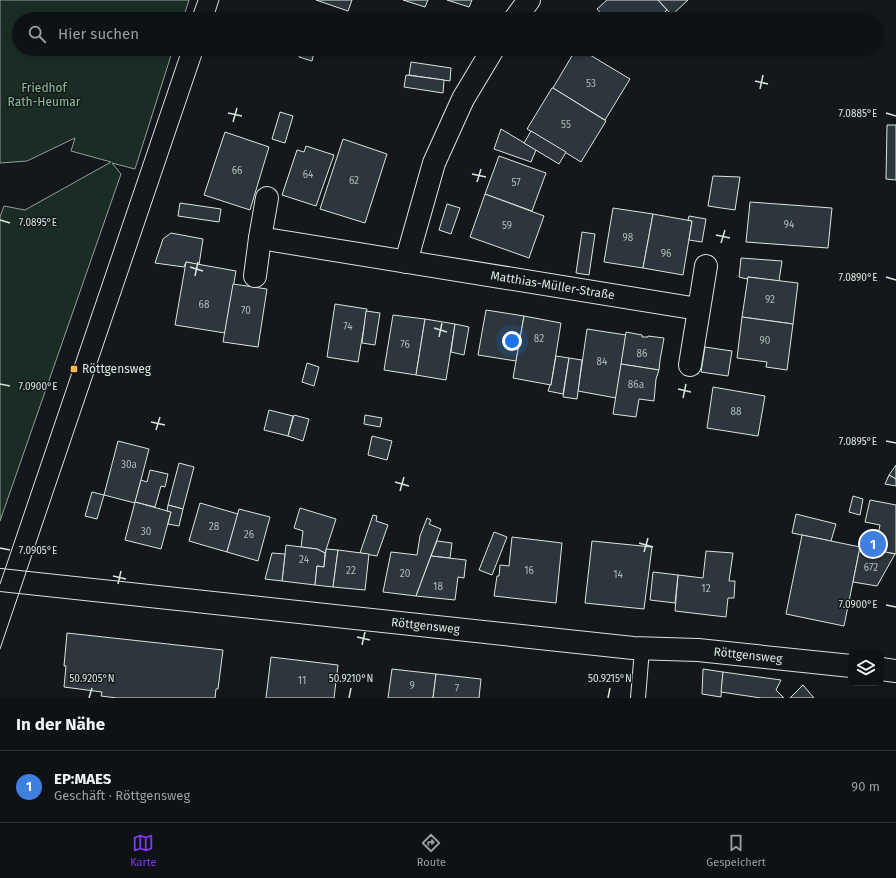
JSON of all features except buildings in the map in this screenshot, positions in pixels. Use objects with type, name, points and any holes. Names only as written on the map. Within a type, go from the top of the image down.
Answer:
[{"type":"street","points":[[520,12],[529,0]]},
{"type":"street","points":[[406,262],[434,163],[463,100],[489,56]]},
{"type":"street","points":[[255,276],[267,198]]},
{"type":"street","name":"Matthias-Müller-Straße","points":[[260,238],[698,309]]},
{"type":"street","points":[[690,365],[706,266]]},
{"type":"street","name":"Röttgensweg","points":[[0,580],[642,649],[698,650],[848,666]]},
{"type":"street","points":[[884,669],[896,671]]},
{"type":"lane","points":[[638,698],[642,649]]},
{"type":"green space","name":"Friedhof Rath-Heumar","points":[[0,0],[189,0],[185,12],[12,12],[12,56],[171,56],[135,169],[112,163],[121,174],[0,521],[0,217],[4,206],[25,210],[111,162],[71,151],[75,138],[27,161],[0,163]]},
{"type":"tram line","points":[[194,12],[198,0]]},
{"type":"tram line","points":[[215,12],[219,0]]},
{"type":"tram line","points":[[0,584],[180,56]]},
{"type":"tram line","points":[[0,649],[202,56]]},
{"type":"place","name":"Röttgensweg","points":[[74,369]]},
{"type":"place","name":"EP:MAES","points":[[873,544]]}]
